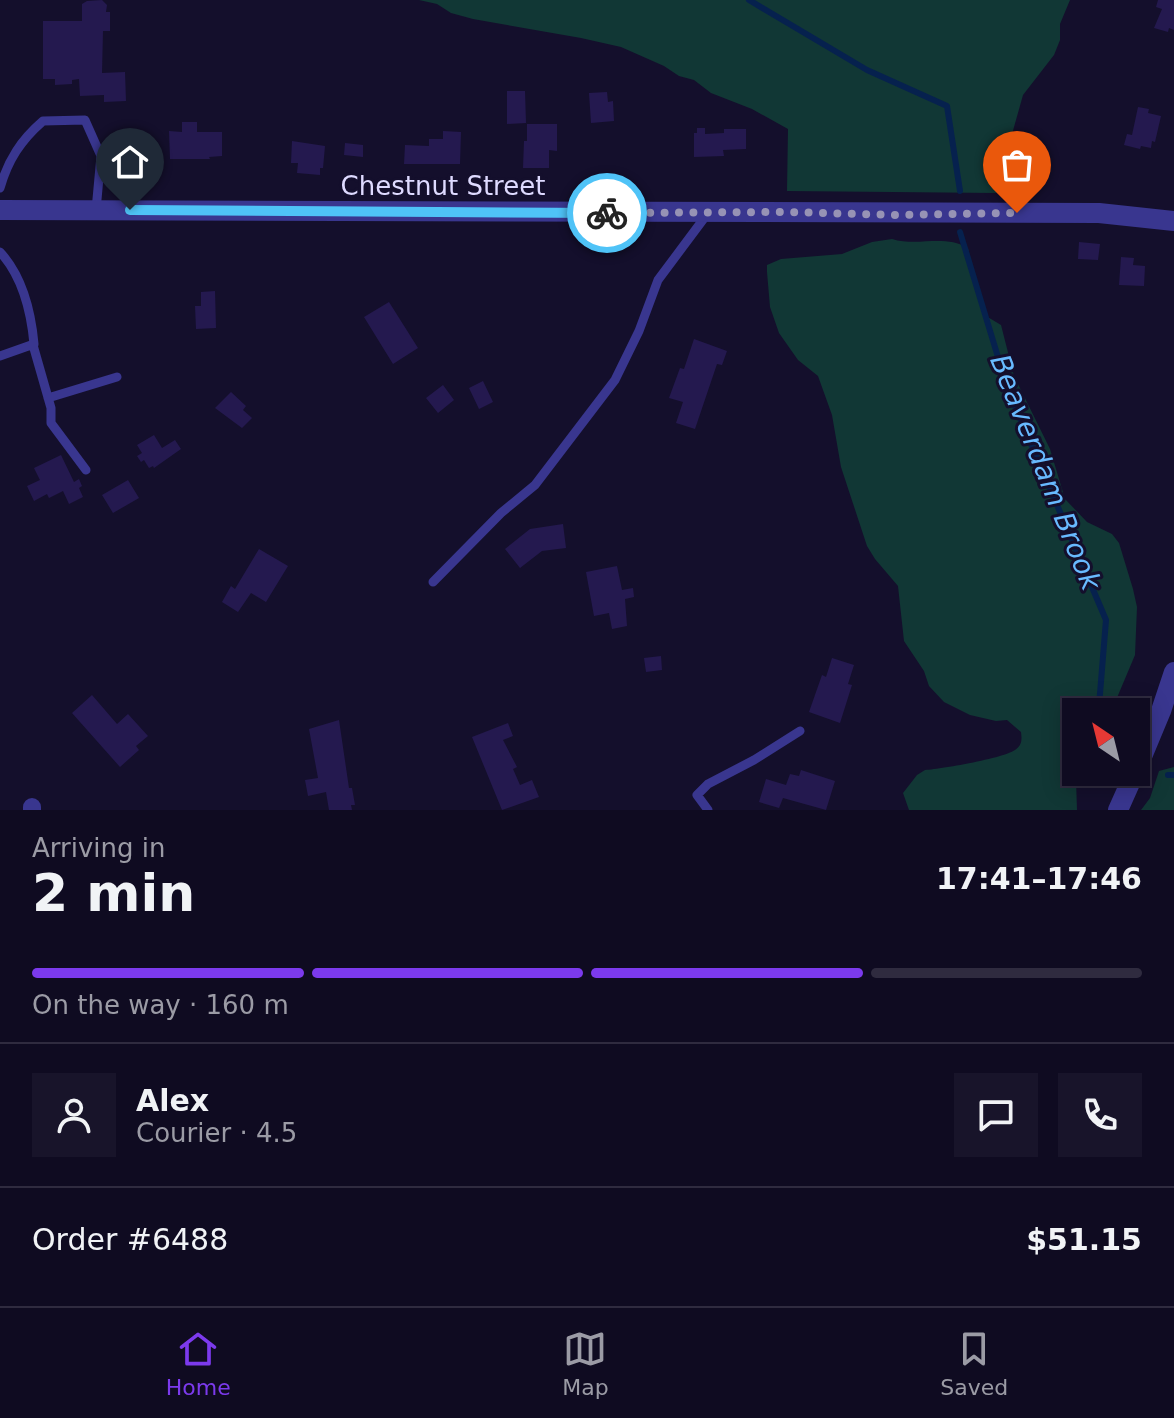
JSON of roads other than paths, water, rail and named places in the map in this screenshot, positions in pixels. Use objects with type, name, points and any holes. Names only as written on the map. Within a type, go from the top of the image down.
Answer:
[{"type":"street","name":"Chestnut Street","points":[[0,210],[1099,213],[1174,221]]},
{"type":"street","points":[[1150,737],[1174,672]]},
{"type":"street","points":[[1118,810],[1129,786]]},
{"type":"lane","points":[[0,188],[5,169],[23,139],[43,121],[85,120],[101,156],[96,210]]},
{"type":"lane","points":[[433,582],[501,513],[535,485],[615,380],[639,331],[658,280],[708,213]]},
{"type":"lane","points":[[0,252],[11,264],[31,313],[33,345],[48,398],[51,423],[86,470]]},
{"type":"lane","points":[[0,356],[33,345]]},
{"type":"lane","points":[[48,398],[117,377]]},
{"type":"lane","points":[[708,810],[697,795],[708,784],[800,731]]},
{"type":"waterway","name":"Beaverdam Brook","points":[[749,0],[867,70],[947,106],[960,191]]},
{"type":"waterway","name":"Beaverdam Brook","points":[[960,232],[1008,390],[1106,620],[1100,698]]},
{"type":"waterway","name":"Beaverdam Brook","points":[[1168,775],[1174,775]]}]
